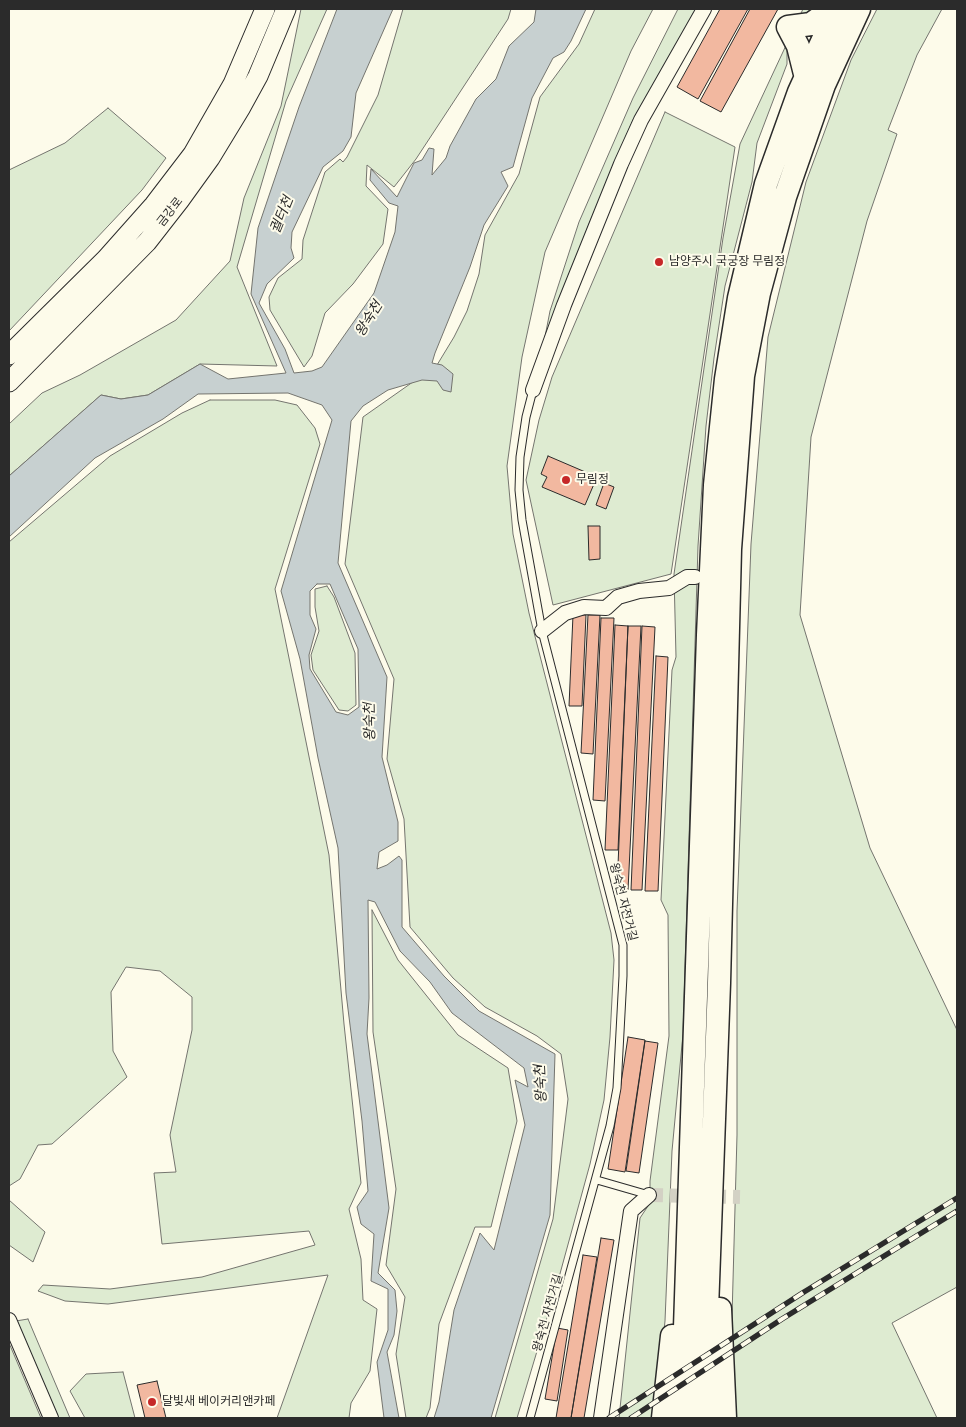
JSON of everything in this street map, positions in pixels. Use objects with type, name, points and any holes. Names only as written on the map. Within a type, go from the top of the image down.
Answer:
[{"type":"highway","points":[[806,78],[798,46],[788,27],[811,24],[832,9]]},
{"type":"highway","points":[[703,1418],[704,1111],[715,485],[726,379],[738,298],[766,184],[806,78],[836,9]]},
{"type":"highway","points":[[663,1418],[719,983],[730,549],[743,376],[759,293],[785,197],[824,85],[859,9]]},
{"type":"highway","points":[[682,1418],[704,1111]]},
{"type":"highway","points":[[704,1111],[725,1418]]},
{"type":"main road","name":"금강로","points":[[9,355],[106,259],[154,205],[193,154],[233,84],[265,9]]},
{"type":"main road","name":"금강로","points":[[9,382],[147,242],[179,200],[210,158],[241,107],[258,76],[286,9]]},
{"type":"street","points":[[533,390],[564,305],[621,164],[650,103],[704,9]]},
{"type":"street","points":[[542,631],[565,613],[584,607],[606,608],[618,597],[639,591],[670,588],[686,577],[695,577]]},
{"type":"street","points":[[601,1418],[631,1211],[649,1194]]},
{"type":"street","points":[[9,1320],[51,1418]]},
{"type":"lane","name":"왕숙천 자전거길","points":[[530,1418],[596,1180],[616,1088],[623,976],[622,945],[542,631],[522,520],[519,490],[520,457],[526,416],[533,390]]},
{"type":"lane","points":[[596,1180],[649,1194]]},
{"type":"green space","points":[[301,9],[327,9],[286,101],[237,267],[277,366],[200,364],[148,395],[121,399],[101,395],[9,476],[9,424],[42,393],[80,375],[176,320],[230,261],[244,198],[281,106]]},
{"type":"green space","points":[[403,9],[511,9],[508,19],[416,159],[394,187],[367,165],[366,186],[388,209],[383,244],[353,284],[325,313],[312,356],[304,367],[270,310],[269,297],[278,278],[302,259],[303,240],[325,172],[340,159],[343,162],[347,157],[378,95]]},
{"type":"green space","points":[[595,9],[653,9],[631,51],[545,252],[522,357],[507,466],[513,534],[529,613],[611,933],[614,960],[610,1037],[604,1100],[590,1164],[558,1281],[517,1418],[495,1418],[553,1219],[568,1099],[561,1054],[537,1036],[485,1007],[453,978],[410,927],[404,819],[387,759],[394,679],[345,564],[363,417],[437,365],[454,337],[467,311],[479,274],[485,235],[519,174],[540,97],[579,44]]},
{"type":"green space","points":[[678,9],[696,9],[633,120],[589,224],[543,347],[550,311],[579,222],[633,98]]},
{"type":"green space","points":[[803,9],[811,9],[803,16],[787,49],[787,64],[757,143],[752,182],[725,286],[714,358],[706,426],[698,546],[683,1034],[672,1151],[665,1321],[655,1418],[619,1418],[640,1218],[650,1203],[650,1181],[669,1036],[668,915],[661,900],[672,670],[676,657],[674,574],[723,238],[740,144]]},
{"type":"green space","points":[[877,9],[942,9],[917,55],[888,130],[897,134],[867,221],[811,437],[800,615],[870,848],[957,1030],[957,1287],[892,1323],[937,1418],[734,1418],[732,1317],[737,1135],[737,911],[751,544],[768,337],[806,182],[851,60]]},
{"type":"green space","points":[[108,108],[166,158],[142,190],[9,331],[9,170],[65,143]]},
{"type":"green space","name":"남양주시 국궁장 무림정","points":[[665,112],[735,147],[671,574],[553,605],[526,480],[539,420],[552,377]]},
{"type":"green space","points":[[210,400],[275,400],[297,405],[315,428],[320,444],[275,589],[329,855],[361,1183],[349,1209],[361,1259],[363,1300],[377,1309],[370,1371],[351,1403],[349,1418],[277,1418],[328,1275],[108,1304],[65,1301],[38,1291],[43,1285],[110,1289],[202,1277],[315,1245],[309,1231],[162,1244],[154,1173],[176,1172],[170,1135],[192,1030],[192,997],[160,971],[126,967],[111,992],[113,1051],[127,1077],[52,1144],[38,1145],[20,1179],[9,1186],[9,542],[110,456],[182,413]]},
{"type":"green space","points":[[327,586],[334,597],[355,653],[356,705],[348,711],[339,710],[313,670],[311,655],[319,631],[315,607],[315,589]]},
{"type":"green space","points":[[372,910],[398,960],[458,1035],[508,1068],[517,1121],[491,1227],[475,1227],[439,1324],[430,1408],[426,1418],[406,1418],[396,1354],[405,1297],[386,1265],[396,1189],[373,1032]]},
{"type":"green space","points":[[9,1200],[45,1232],[33,1262],[9,1245]]},
{"type":"green space","points":[[28,1319],[70,1418],[58,1418],[16,1321]]},
{"type":"green space","points":[[9,1343],[41,1418],[9,1418]]},
{"type":"green space","points":[[123,1372],[135,1418],[85,1418],[70,1391],[86,1374]]},
{"type":"water","points":[[337,9],[393,9],[356,93],[351,137],[343,151],[323,167],[292,232],[291,248],[294,258],[267,284],[259,303],[285,349],[294,373],[312,371],[322,367],[374,293],[395,232],[398,206],[389,203],[370,180],[371,169],[397,197],[414,163],[422,160],[429,148],[434,149],[432,175],[446,158],[450,146],[476,99],[496,79],[509,46],[534,22],[536,9],[586,9],[571,41],[564,52],[553,58],[532,98],[513,167],[501,172],[508,186],[484,225],[470,267],[435,353],[432,363],[442,365],[453,374],[451,392],[443,390],[437,381],[422,380],[388,390],[363,406],[351,421],[338,563],[387,677],[382,757],[398,822],[398,841],[379,852],[377,869],[387,865],[399,856],[402,860],[402,927],[444,976],[479,1011],[555,1054],[550,1215],[491,1418],[434,1418],[439,1402],[454,1310],[480,1233],[494,1250],[525,1125],[515,1080],[528,1087],[524,1068],[452,1013],[430,982],[400,951],[375,902],[368,900],[369,998],[367,1034],[389,1208],[378,1273],[395,1290],[397,1311],[394,1335],[387,1352],[399,1418],[384,1418],[377,1362],[388,1330],[388,1289],[371,1281],[374,1234],[361,1224],[357,1207],[368,1191],[362,1121],[346,993],[338,848],[318,758],[300,659],[281,591],[332,420],[322,405],[288,393],[198,394],[163,419],[95,458],[9,537],[9,476],[101,395],[121,399],[148,395],[200,364],[228,379],[286,373],[251,294],[258,228],[299,107]],"holes":[[[317,584],[330,584],[358,649],[359,707],[348,715],[336,712],[310,669],[309,655],[316,629],[310,615],[310,591]]]},
{"type":"building","points":[[720,9],[748,9],[698,99],[677,87]]},
{"type":"building","points":[[750,9],[778,9],[721,112],[700,101]]},
{"type":"building","name":"무림정","points":[[548,456],[597,477],[585,505],[542,487],[547,477],[541,474]]},
{"type":"building","points":[[604,483],[614,487],[606,509],[596,505]]},
{"type":"building","points":[[588,526],[600,526],[600,559],[589,560]]},
{"type":"building","points":[[573,615],[586,615],[582,706],[569,706]]},
{"type":"building","points":[[588,615],[600,615],[593,754],[581,753]]},
{"type":"building","points":[[601,618],[614,618],[605,801],[593,800]]},
{"type":"building","points":[[615,625],[628,626],[618,850],[605,850]]},
{"type":"building","points":[[628,626],[641,626],[628,890],[617,889]]},
{"type":"building","points":[[642,626],[655,627],[642,890],[631,890]]},
{"type":"building","points":[[656,656],[668,657],[658,891],[645,891]]},
{"type":"building","points":[[628,1037],[645,1040],[625,1172],[608,1169]]},
{"type":"building","points":[[645,1041],[658,1043],[639,1173],[626,1171]]},
{"type":"building","points":[[601,1238],[614,1240],[584,1418],[571,1418]]},
{"type":"building","points":[[583,1255],[597,1257],[571,1418],[556,1418]]},
{"type":"building","points":[[557,1328],[568,1330],[557,1401],[545,1399]]},
{"type":"building","name":"달빛새 베이커리앤카페","points":[[157,1381],[166,1418],[145,1418],[137,1385]]},
{"type":"tunnel","points":[[649,1195],[740,1197]]},
{"type":"railway","points":[[609,1418],[804,1292],[957,1198]]},
{"type":"railway","points":[[631,1418],[782,1319],[957,1211]]},
{"type":"place","name":"남양주시 국궁장 무림정","points":[[659,262]]},
{"type":"place","name":"무림정","points":[[566,480]]},
{"type":"place","name":"달빛새 베이커리앤카페","points":[[152,1402]]},
{"type":"water label","name":"궐터천","points":[[282,215]]},
{"type":"water label","name":"왕숙천","points":[[369,319]]},
{"type":"water label","name":"왕숙천","points":[[370,722]]},
{"type":"water label","name":"왕숙천","points":[[541,1084]]}]
